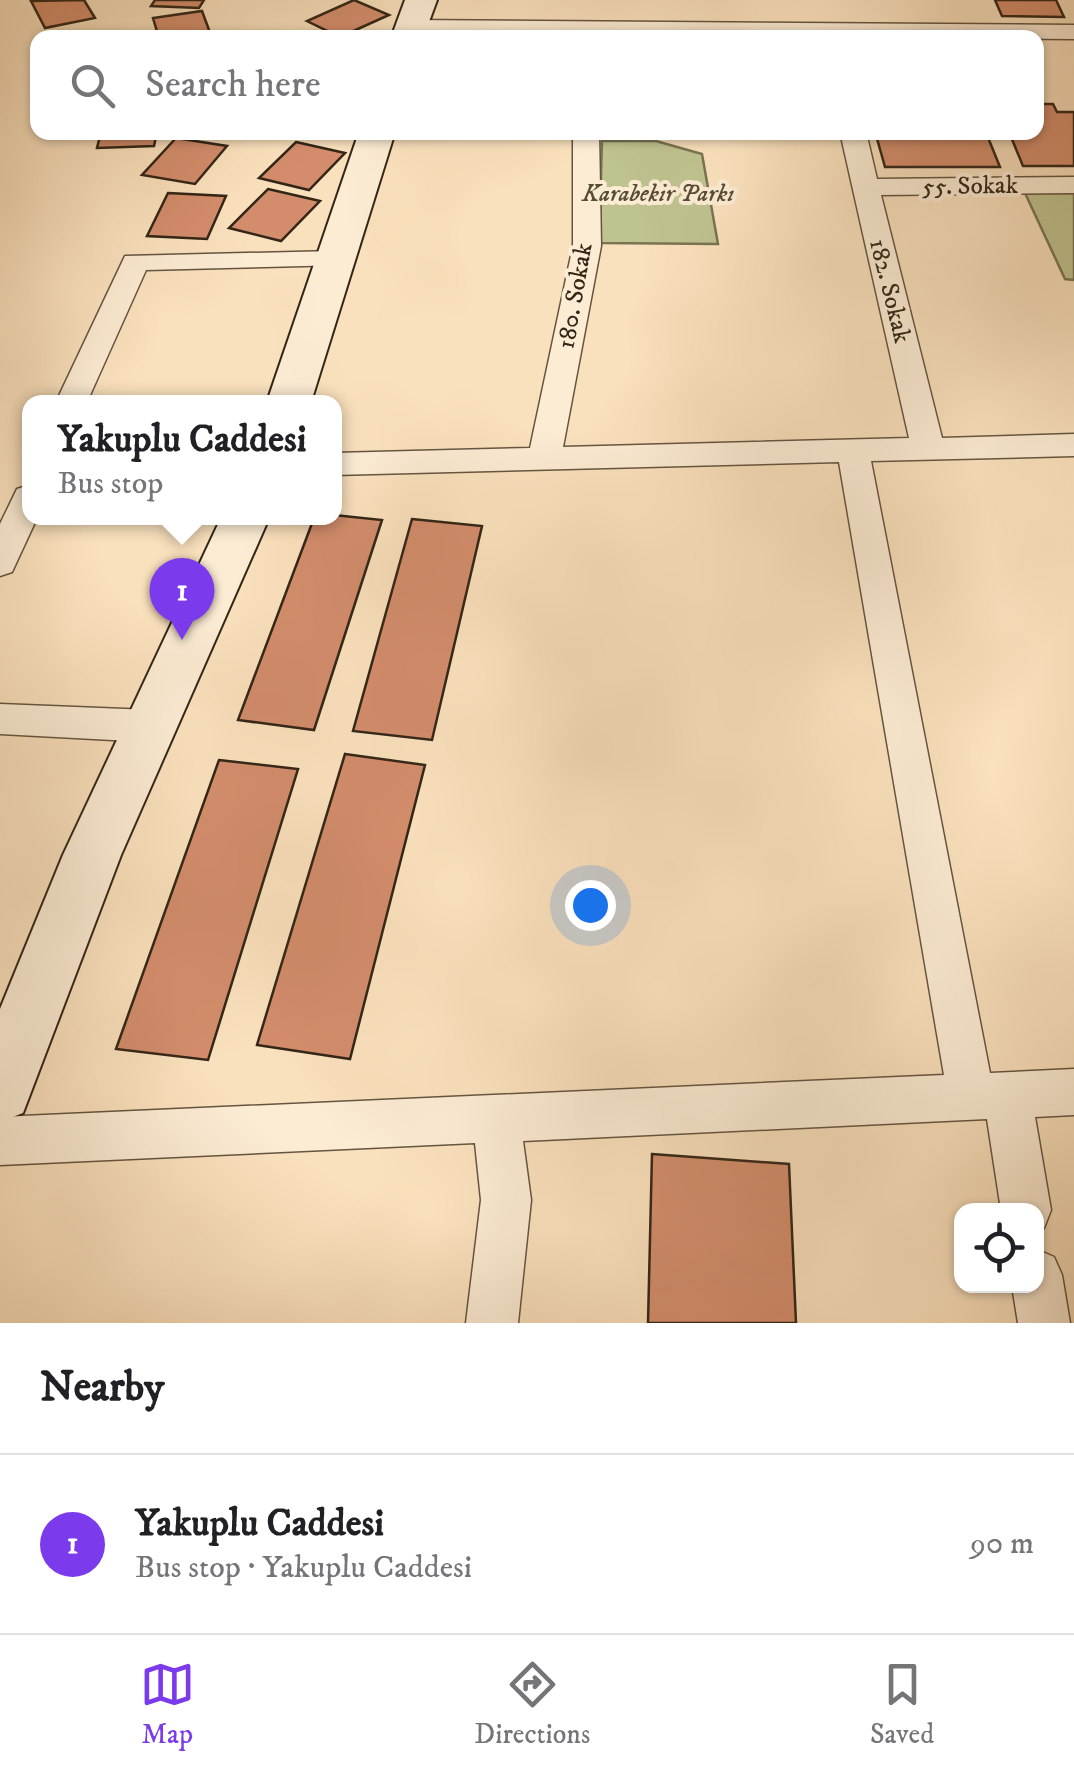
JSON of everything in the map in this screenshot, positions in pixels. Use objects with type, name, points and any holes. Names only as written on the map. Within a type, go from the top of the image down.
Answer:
[{"type":"street","points":[[716,0],[719,30]]},
{"type":"street","points":[[961,0],[971,30]]},
{"type":"street","points":[[413,22],[537,30]]},
{"type":"street","points":[[1044,32],[1074,32]]},
{"type":"street","points":[[290,395],[374,140]]},
{"type":"street","name":"180. Sokak","points":[[544,458],[587,246],[586,140]]},
{"type":"street","name":"182. Sokak","points":[[855,140],[928,448]]},
{"type":"street","name":"55. Sokak","points":[[865,187],[1074,185]]},
{"type":"street","points":[[75,395],[135,262],[334,259]]},
{"type":"street","points":[[342,464],[1074,445]]},
{"type":"street","points":[[852,450],[989,1096],[1024,1203]]},
{"type":"street","points":[[0,563],[22,515]]},
{"type":"street","points":[[0,1090],[92,855],[242,525]]},
{"type":"street","points":[[0,719],[150,726]]},
{"type":"street","points":[[0,1141],[1074,1092]]},
{"type":"street","points":[[492,1323],[506,1200],[496,1118]]},
{"type":"street","points":[[1039,1293],[1044,1323]]},
{"type":"green space","name":"Karabekir Parkı","points":[[602,141],[656,141],[702,154],[718,244],[599,243]]},
{"type":"green space","points":[[1025,193],[1074,193],[1074,280],[1065,279]]},
{"type":"building","points":[[84,0],[95,18],[45,28],[31,1]]},
{"type":"building","points":[[155,0],[204,0],[199,8],[151,6]]},
{"type":"building","points":[[354,0],[389,15],[356,30],[326,30],[307,21]]},
{"type":"building","points":[[995,0],[1056,0],[1064,17],[1002,16]]},
{"type":"building","points":[[202,11],[209,30],[157,30],[153,18]]},
{"type":"building","points":[[1044,104],[1053,104],[1057,112],[1074,112],[1074,166],[1023,166],[1012,140],[1044,140]]},
{"type":"building","points":[[99,140],[155,140],[154,146],[97,148]]},
{"type":"building","points":[[174,140],[227,146],[195,184],[142,175]]},
{"type":"building","points":[[877,140],[989,140],[1000,167],[885,167]]},
{"type":"building","points":[[296,142],[345,153],[309,190],[259,178]]},
{"type":"building","points":[[268,189],[320,201],[281,241],[229,228]]},
{"type":"building","points":[[168,193],[226,196],[207,239],[147,236]]},
{"type":"building","points":[[342,516],[382,520],[314,730],[238,720],[311,525],[342,525]]},
{"type":"building","points":[[412,519],[482,526],[432,740],[353,731]]},
{"type":"building","points":[[345,754],[425,765],[350,1059],[257,1045]]},
{"type":"building","points":[[219,760],[298,769],[208,1060],[116,1049]]},
{"type":"building","points":[[652,1154],[789,1164],[796,1323],[648,1323]]},
{"type":"place","name":"Yakuplu Caddesi","points":[[182,640]]}]
